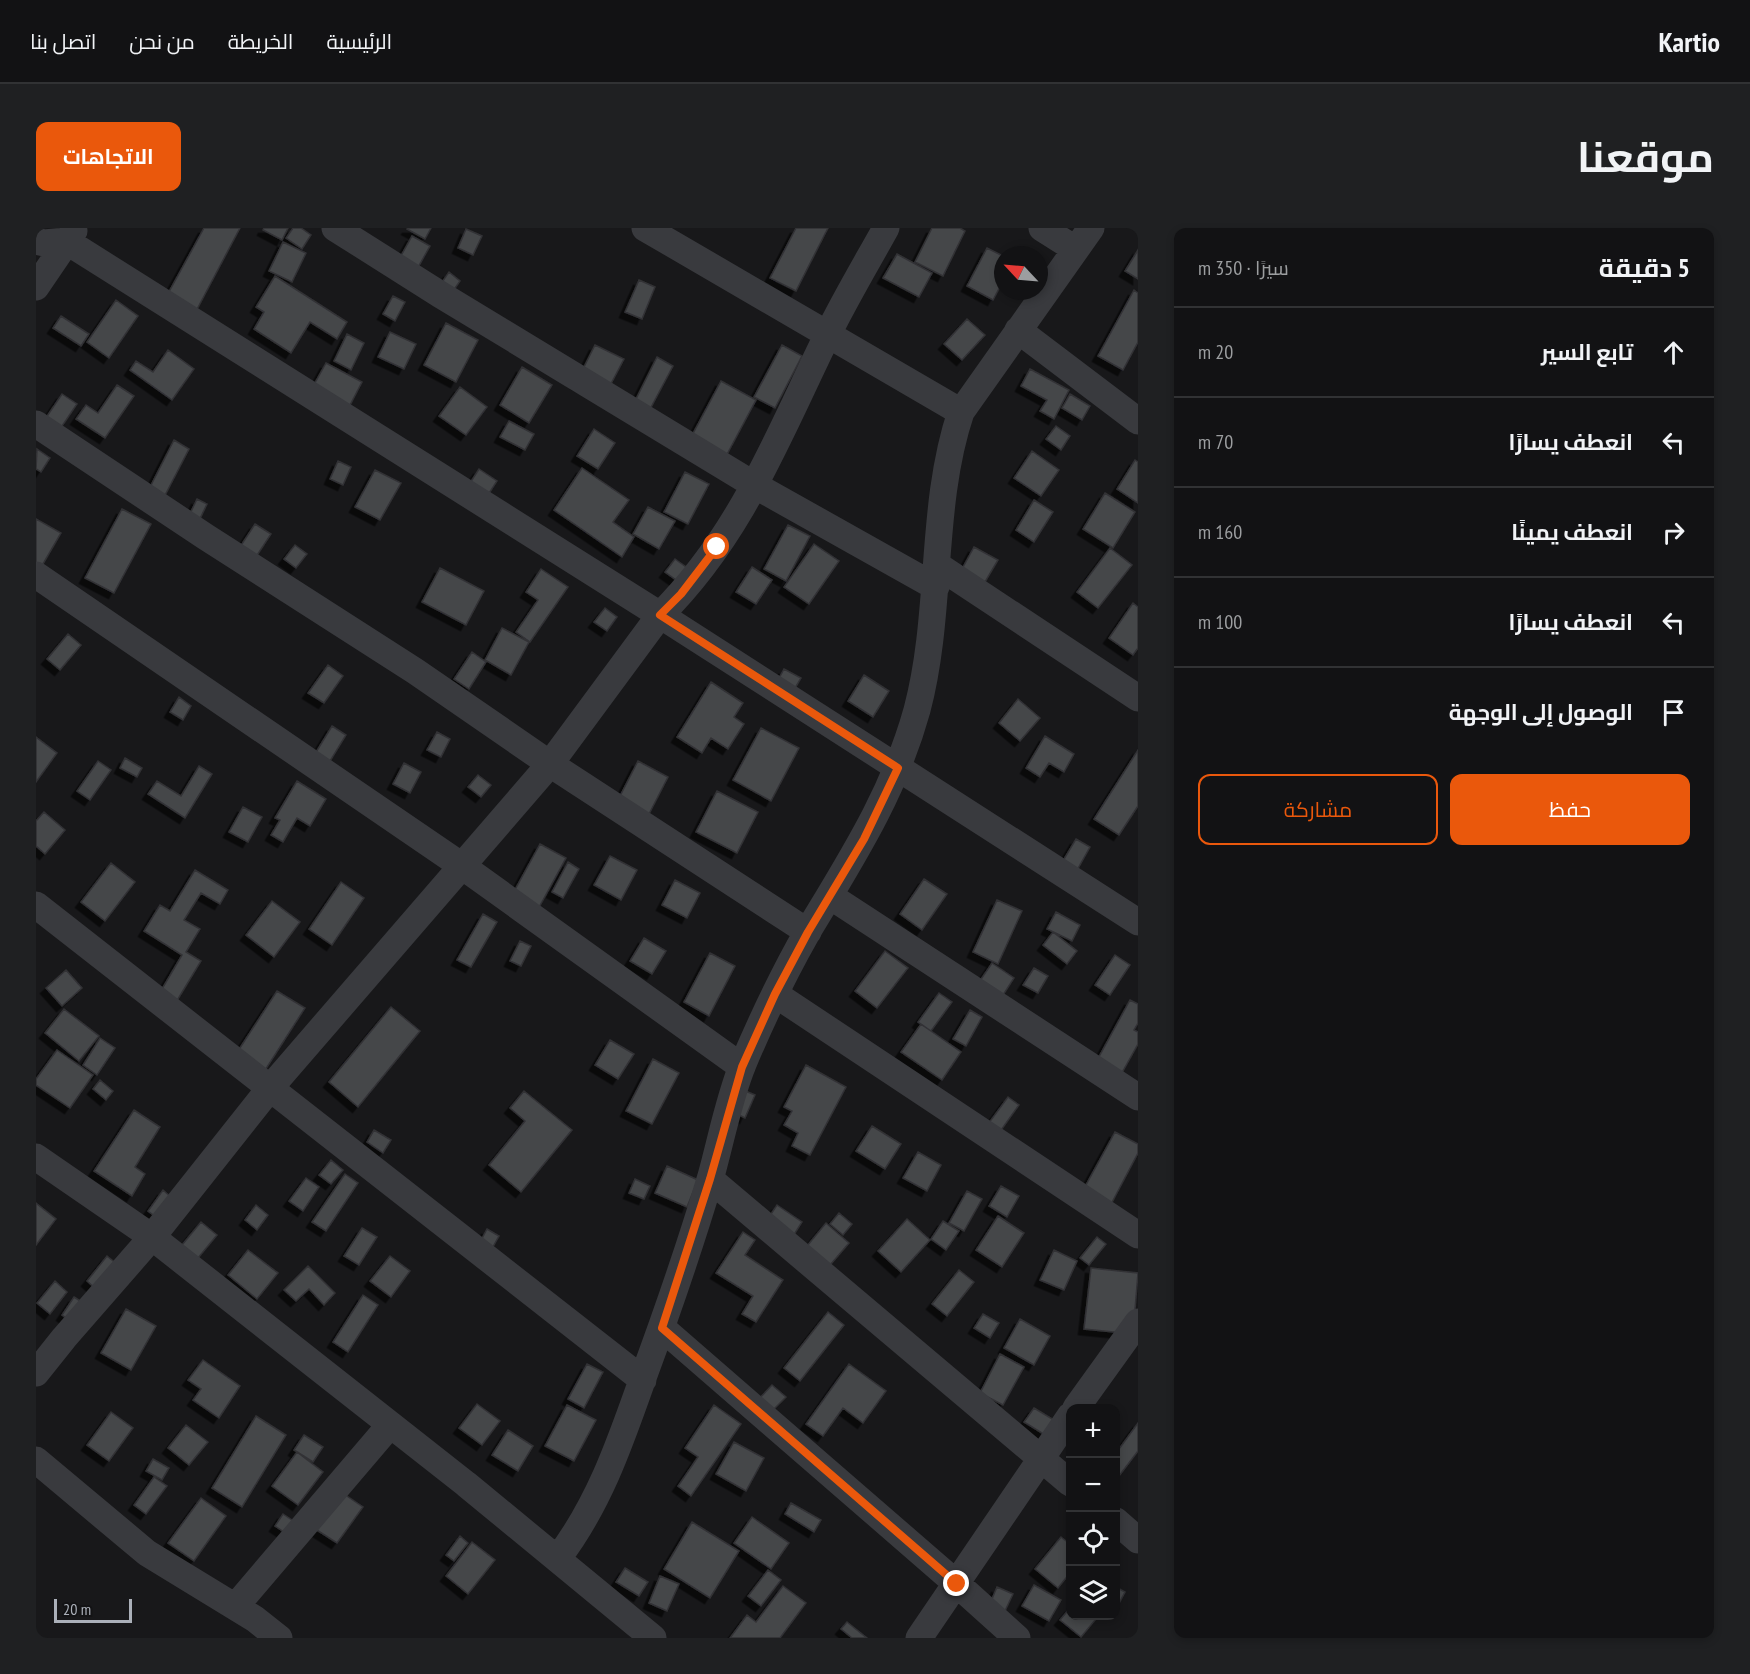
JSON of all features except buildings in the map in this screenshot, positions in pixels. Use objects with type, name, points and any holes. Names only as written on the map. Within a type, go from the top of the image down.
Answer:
[{"type":"street","points":[[335,228],[756,486],[937,576],[1138,698]]},
{"type":"street","points":[[645,228],[961,412]]},
{"type":"street","points":[[36,1373],[152,1237],[270,1088],[550,764],[660,615],[681,594],[717,547],[756,486],[828,335],[886,228]]},
{"type":"street","points":[[558,1558],[576,1535],[598,1495],[627,1426],[662,1328],[710,1179],[742,1067],[775,994],[808,932],[864,839],[898,768],[917,709],[930,645],[940,516],[947,462],[961,412],[1083,239],[1042,228]]},
{"type":"street","points":[[36,241],[44,243],[71,235],[1138,922]]},
{"type":"street","points":[[36,287],[71,235]]},
{"type":"street","points":[[1018,330],[1138,422]]},
{"type":"street","points":[[36,424],[206,537],[415,671],[550,764],[808,932]]},
{"type":"street","points":[[36,575],[462,866],[742,1067]]},
{"type":"street","points":[[831,896],[1138,1097]]},
{"type":"street","points":[[36,905],[643,1380]]},
{"type":"street","points":[[775,994],[1138,1235]]},
{"type":"street","points":[[36,1157],[152,1237],[558,1558],[653,1638]]},
{"type":"street","points":[[710,1179],[1066,1478]]},
{"type":"street","points":[[1079,1404],[1138,1322]]},
{"type":"street","points":[[662,1328],[1017,1638]]},
{"type":"street","points":[[919,1638],[1066,1423]]},
{"type":"street","points":[[235,1607],[390,1425]]},
{"type":"street","points":[[36,1460],[147,1553],[235,1607],[279,1638]]},
{"type":"street","points":[[1120,1524],[1138,1540]]},
{"type":"route","points":[[717,547],[681,594],[660,615],[898,768],[864,839],[808,932],[775,994],[742,1067],[710,1179],[662,1328],[957,1584]]}]
